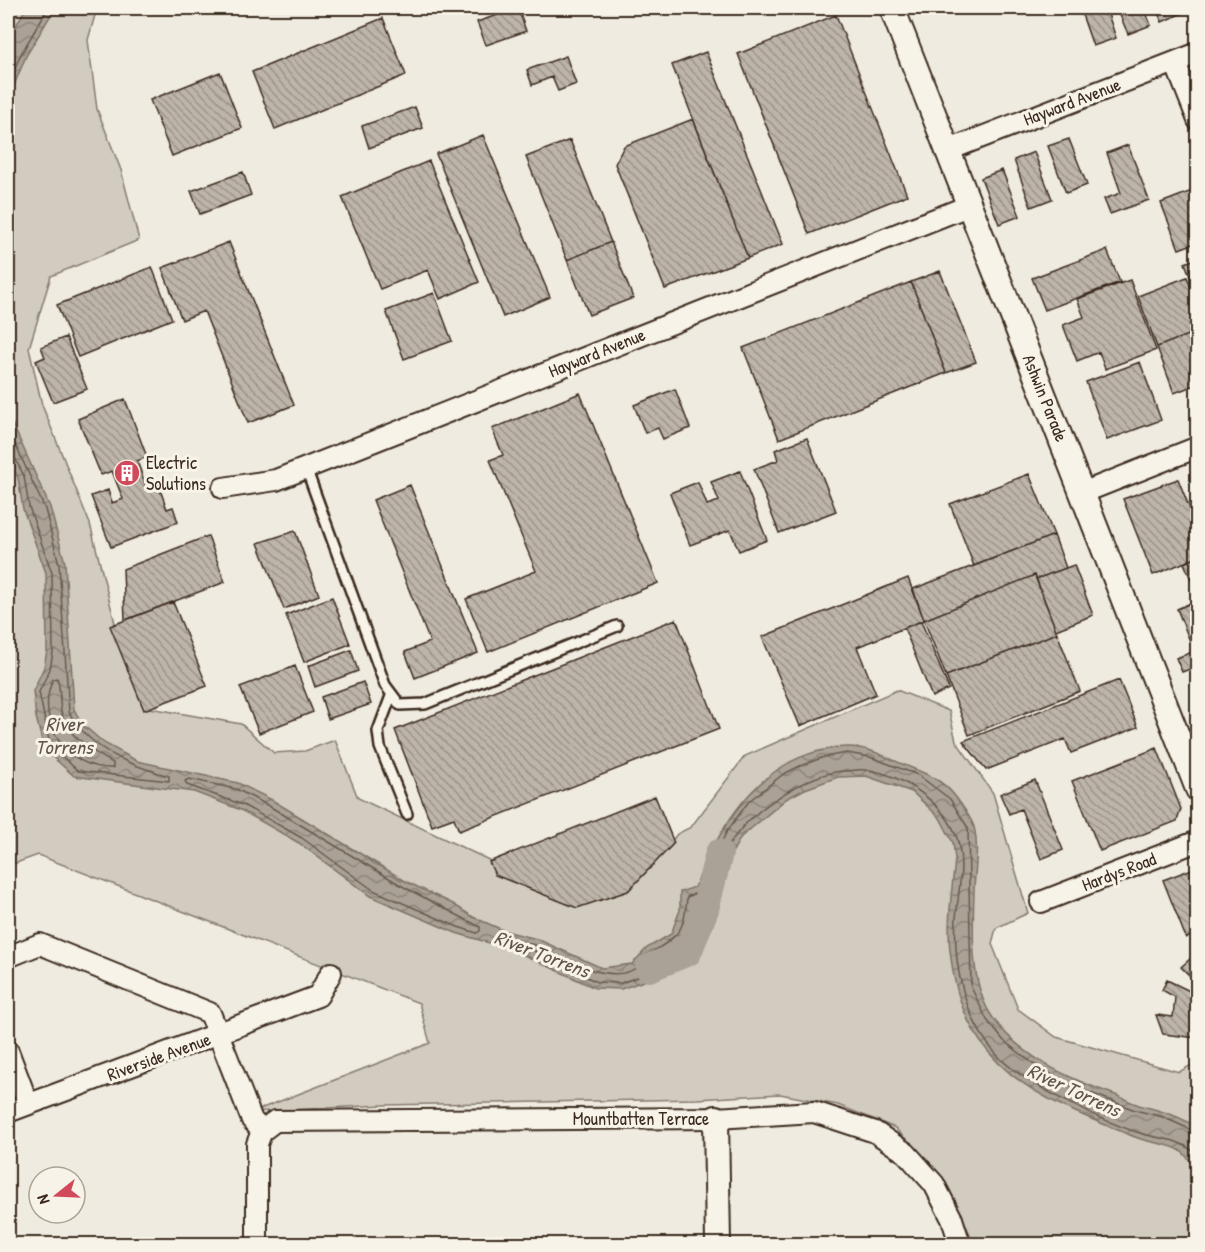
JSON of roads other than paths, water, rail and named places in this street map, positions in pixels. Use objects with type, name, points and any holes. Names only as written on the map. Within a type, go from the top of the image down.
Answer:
[{"type":"street","name":"Ashwin Parade","points":[[892,8],[1197,789]]},
{"type":"street","name":"Hayward Avenue","points":[[946,151],[1197,53]]},
{"type":"street","points":[[1175,62],[1197,120]]},
{"type":"street","name":"Hayward Avenue","points":[[223,488],[276,480],[968,206]]},
{"type":"street","points":[[1082,493],[1197,447]]},
{"type":"street","name":"Hardys Road","points":[[1041,902],[1197,841]]},
{"type":"street","name":"Riverside Avenue","points":[[8,957],[40,944],[210,1013],[219,1035],[8,1112]]},
{"type":"street","points":[[257,1245],[256,1152],[262,1131],[252,1120],[219,1035],[318,996],[331,973]]},
{"type":"street","points":[[8,1051],[28,1104]]},
{"type":"street","name":"Mountbatten Terrace","points":[[262,1131],[275,1121],[284,1120],[716,1118],[814,1112],[875,1132],[906,1153],[934,1184],[952,1219],[960,1245]]},
{"type":"street","points":[[716,1118],[718,1245]]},
{"type":"lane","points":[[306,468],[391,696],[400,705],[425,704],[617,626]]},
{"type":"lane","points":[[391,696],[378,731],[380,747],[407,814]]},
{"type":"water","points":[[26,8],[55,8],[26,56],[8,100],[8,40]]},
{"type":"water","name":"River Torrens","points":[[8,414],[50,507],[65,563],[74,709],[82,724],[104,743],[137,761],[238,783],[272,800],[407,882],[453,904],[473,917],[505,931],[537,939],[602,968],[632,964],[647,948],[671,934],[680,910],[680,892],[695,887],[733,814],[750,793],[770,775],[792,761],[817,751],[846,747],[875,752],[924,773],[944,785],[955,796],[973,823],[976,850],[974,957],[980,989],[993,1018],[1017,1044],[1061,1073],[1135,1104],[1162,1111],[1197,1128],[1197,1173],[1191,1162],[1178,1149],[1135,1137],[1039,1094],[1013,1076],[991,1055],[972,1029],[959,997],[951,959],[949,921],[955,859],[953,843],[940,818],[912,792],[866,776],[838,777],[805,789],[786,799],[741,837],[704,901],[682,959],[669,972],[621,989],[595,988],[513,950],[456,933],[370,896],[299,843],[241,810],[194,792],[74,776],[44,749],[36,717],[33,691],[44,667],[47,651],[46,573],[23,509],[18,478],[8,457]]},
{"type":"waterway","name":"River Torrens","points":[[649,968],[688,952],[705,909],[719,853]]},
{"type":"place","name":"Electric Solutions","points":[[127,473]]}]
